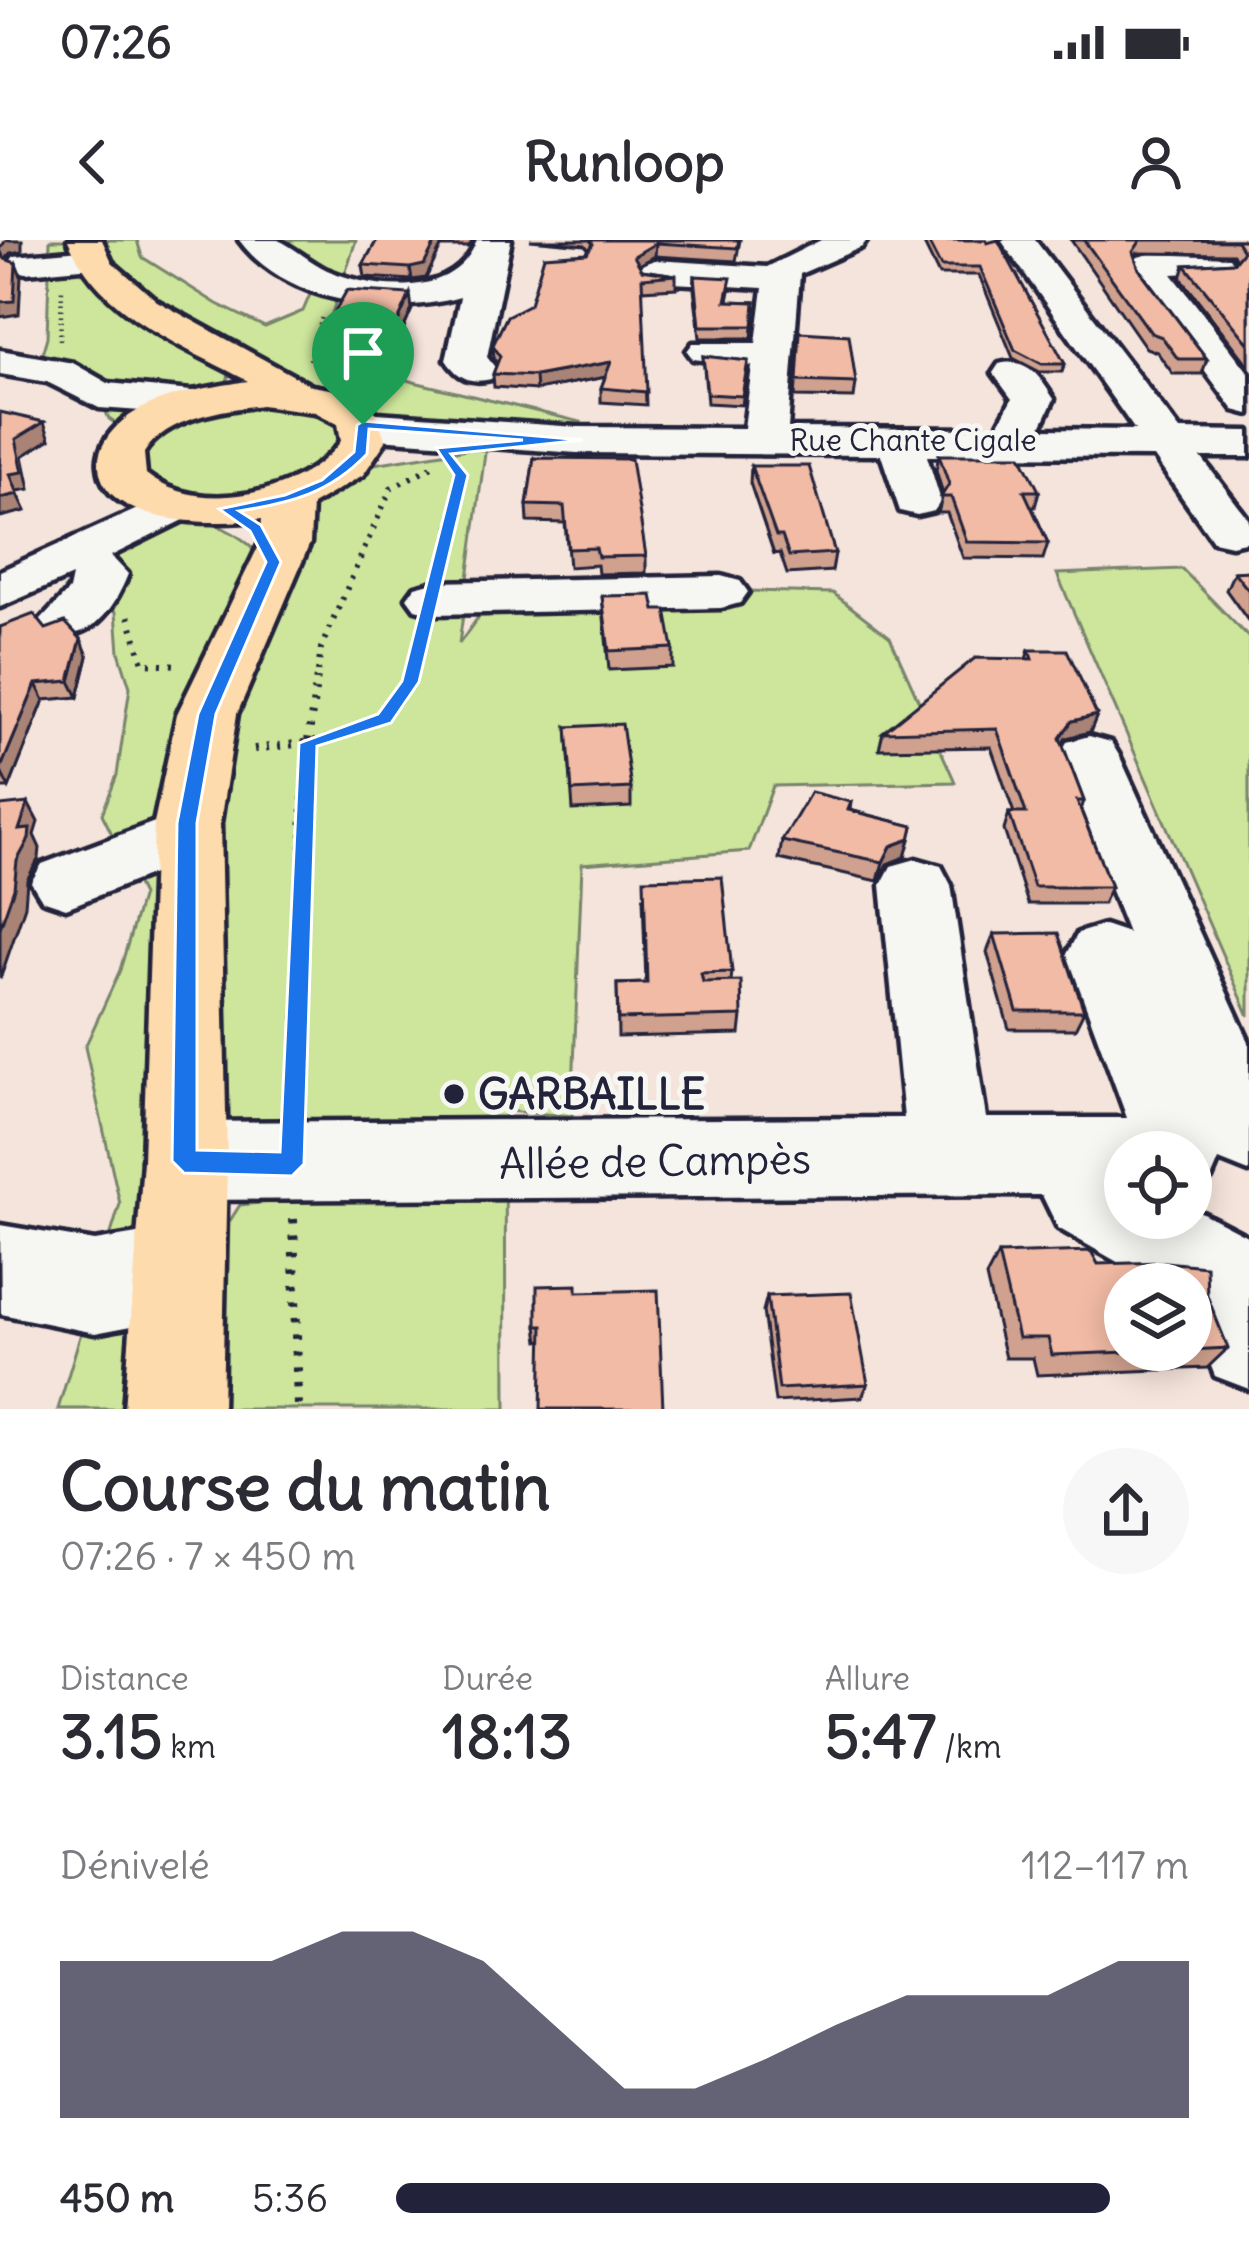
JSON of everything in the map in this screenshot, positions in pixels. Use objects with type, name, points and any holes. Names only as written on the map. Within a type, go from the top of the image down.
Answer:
[{"type":"main road","points":[[65,256],[148,314],[225,350],[296,393]]},
{"type":"main road","points":[[210,399],[232,369],[225,350]]},
{"type":"main road","points":[[172,1409],[184,1161],[187,834],[199,755],[207,714],[227,672],[263,523],[349,468],[361,454],[363,425],[332,401],[296,393],[210,399],[166,414],[134,436],[122,454],[122,471],[154,496],[263,523]]},
{"type":"street","points":[[256,240],[273,256],[310,276],[372,294],[489,289]]},
{"type":"street","points":[[1018,240],[1143,443]]},
{"type":"street","points":[[655,271],[783,262],[836,247]]},
{"type":"street","points":[[477,370],[466,360],[489,289],[530,255]]},
{"type":"street","points":[[703,266],[783,262]]},
{"type":"street","points":[[765,440],[783,262]]},
{"type":"street","points":[[1217,265],[1150,264],[1249,400]]},
{"type":"street","points":[[1191,325],[1249,328]]},
{"type":"street","points":[[1063,346],[1227,544]]},
{"type":"street","points":[[706,351],[773,356]]},
{"type":"street","points":[[0,362],[58,372],[99,394],[210,399]]},
{"type":"street","points":[[1013,374],[1033,399],[1017,425],[1021,441]]},
{"type":"street","points":[[99,394],[110,419],[134,436]]},
{"type":"street","name":"Rue Chante Cigale","points":[[363,425],[577,440]]},
{"type":"street","name":"Rue Chante Cigale","points":[[349,468],[577,440],[641,426],[696,458],[765,440],[1249,444]]},
{"type":"street","points":[[899,439],[917,501]]},
{"type":"street","points":[[0,591],[80,563],[154,496]]},
{"type":"street","points":[[68,621],[92,597],[80,563]]},
{"type":"street","points":[[434,598],[721,592]]},
{"type":"street","points":[[1089,757],[1224,1156]]},
{"type":"street","points":[[66,882],[187,834]]},
{"type":"street","points":[[1094,844],[1224,1156]]},
{"type":"street","points":[[916,885],[950,1158]]},
{"type":"street","points":[[1104,954],[1224,1156]]},
{"type":"street","points":[[1096,1156],[1089,1199],[1217,1269],[1249,1342]]},
{"type":"street","name":"Allée de Campès","points":[[184,1161],[1096,1156]]},
{"type":"street","points":[[1,1269],[95,1287],[179,1273]]},
{"type":"path","points":[[58,349],[65,256]]},
{"type":"path","points":[[199,755],[308,743],[385,718],[410,682],[461,475],[440,454],[434,468],[391,488],[321,648],[308,743],[292,1164],[298,1409]]},
{"type":"path","points":[[80,563],[126,606],[143,663],[156,668],[195,664],[227,672]]},
{"type":"green space","points":[[50,240],[137,240],[142,257],[217,304],[265,327],[303,311],[317,278],[256,240],[356,240],[320,350],[414,382],[581,422],[577,440],[410,431],[232,369],[225,385],[134,436],[109,419],[98,394],[38,368],[47,337]]},
{"type":"green space","points":[[285,400],[339,419],[348,436],[320,474],[244,498],[201,498],[166,490],[145,475],[140,457],[167,427],[204,411]]},
{"type":"green space","points":[[486,446],[459,644],[501,585],[833,593],[890,637],[955,782],[773,786],[749,851],[582,864],[572,1116],[505,1111],[506,1409],[211,1409],[217,1241],[240,1205],[357,1193],[240,1125],[184,1119],[187,823],[289,523],[349,468]]},
{"type":"green space","points":[[171,520],[224,528],[252,547],[254,566],[140,1409],[58,1409],[120,1204],[85,1047],[120,970],[142,895],[102,814],[117,775],[130,687],[119,652],[116,612],[102,597],[66,597],[64,589],[85,581],[75,567]]},
{"type":"green space","points":[[1182,569],[1249,638],[1249,1016],[1057,574]]},
{"type":"building","points":[[377,240],[437,240],[424,265],[363,265]]},
{"type":"building","points":[[590,240],[739,240],[737,248],[656,243],[634,256],[642,270],[676,275],[642,278],[647,392],[601,388],[611,362],[535,376],[493,374],[500,356],[493,345],[507,316],[530,304],[544,256],[587,253],[593,244]]},
{"type":"building","points":[[927,240],[998,240],[1065,364],[1042,364],[1015,350],[980,267],[941,267]]},
{"type":"building","points":[[1084,240],[1141,240],[1133,252],[1139,269],[1207,359],[1178,359],[1162,337],[1151,333]]},
{"type":"building","points":[[1173,240],[1249,240],[1249,344],[1185,265],[1234,262],[1243,251],[1237,241]]},
{"type":"building","points":[[0,251],[16,263],[14,301],[0,302]]},
{"type":"building","points":[[695,276],[731,278],[726,301],[755,302],[753,326],[700,326]]},
{"type":"building","points":[[347,290],[410,294],[388,344],[328,324]]},
{"type":"building","points":[[800,332],[849,335],[856,383],[797,381]]},
{"type":"building","points":[[703,356],[748,361],[742,396],[707,394]]},
{"type":"building","points":[[0,412],[44,422],[16,439],[23,472],[10,474],[18,494],[0,498]]},
{"type":"building","points":[[939,455],[1021,455],[1039,491],[1024,491],[1048,543],[967,542],[951,497],[941,497],[949,484]]},
{"type":"building","points":[[534,458],[631,459],[646,556],[598,557],[596,548],[568,549],[564,506],[527,505]]},
{"type":"building","points":[[751,466],[809,466],[835,553],[789,556],[782,536],[776,536]]},
{"type":"building","points":[[1249,571],[1249,591],[1234,572]]},
{"type":"building","points":[[652,595],[655,610],[666,610],[673,648],[609,651],[602,596]]},
{"type":"building","points":[[34,614],[46,629],[65,622],[81,639],[70,681],[36,684],[0,770],[0,627]]},
{"type":"building","points":[[1029,650],[1067,650],[1097,715],[1072,721],[1060,738],[1084,801],[1077,801],[1111,887],[1034,887],[1009,813],[1026,813],[997,729],[883,732],[975,658],[1032,659]]},
{"type":"building","points":[[622,724],[631,788],[572,791],[567,727]]},
{"type":"building","points":[[811,792],[851,802],[848,810],[913,826],[910,839],[891,846],[883,862],[782,841]]},
{"type":"building","points":[[28,803],[19,830],[30,829],[29,839],[17,861],[14,888],[0,928],[0,806]]},
{"type":"building","points":[[722,877],[732,972],[701,973],[703,982],[741,981],[742,1016],[618,1019],[617,984],[647,983],[644,879]]},
{"type":"building","points":[[1058,933],[1084,1011],[1017,1011],[994,934]]},
{"type":"building","points":[[1091,1251],[1098,1264],[1104,1264],[1104,1353],[1052,1355],[1048,1338],[1018,1338],[998,1254]]},
{"type":"building","points":[[577,1285],[577,1292],[658,1290],[663,1409],[541,1409],[543,1326],[537,1326],[537,1286]]},
{"type":"building","points":[[851,1293],[868,1384],[779,1389],[767,1296]]},
{"type":"building","points":[[1212,1308],[1228,1348],[1212,1349]]},
{"type":"place","name":"GARBAILLE","points":[[454,1094]]},
{"type":"route","points":[[363,425],[577,440],[441,451],[461,475],[410,682],[385,718],[308,743],[292,1164],[184,1161],[187,823],[207,714],[274,562],[256,529],[226,509],[288,499],[327,483],[361,454],[363,425]]}]
